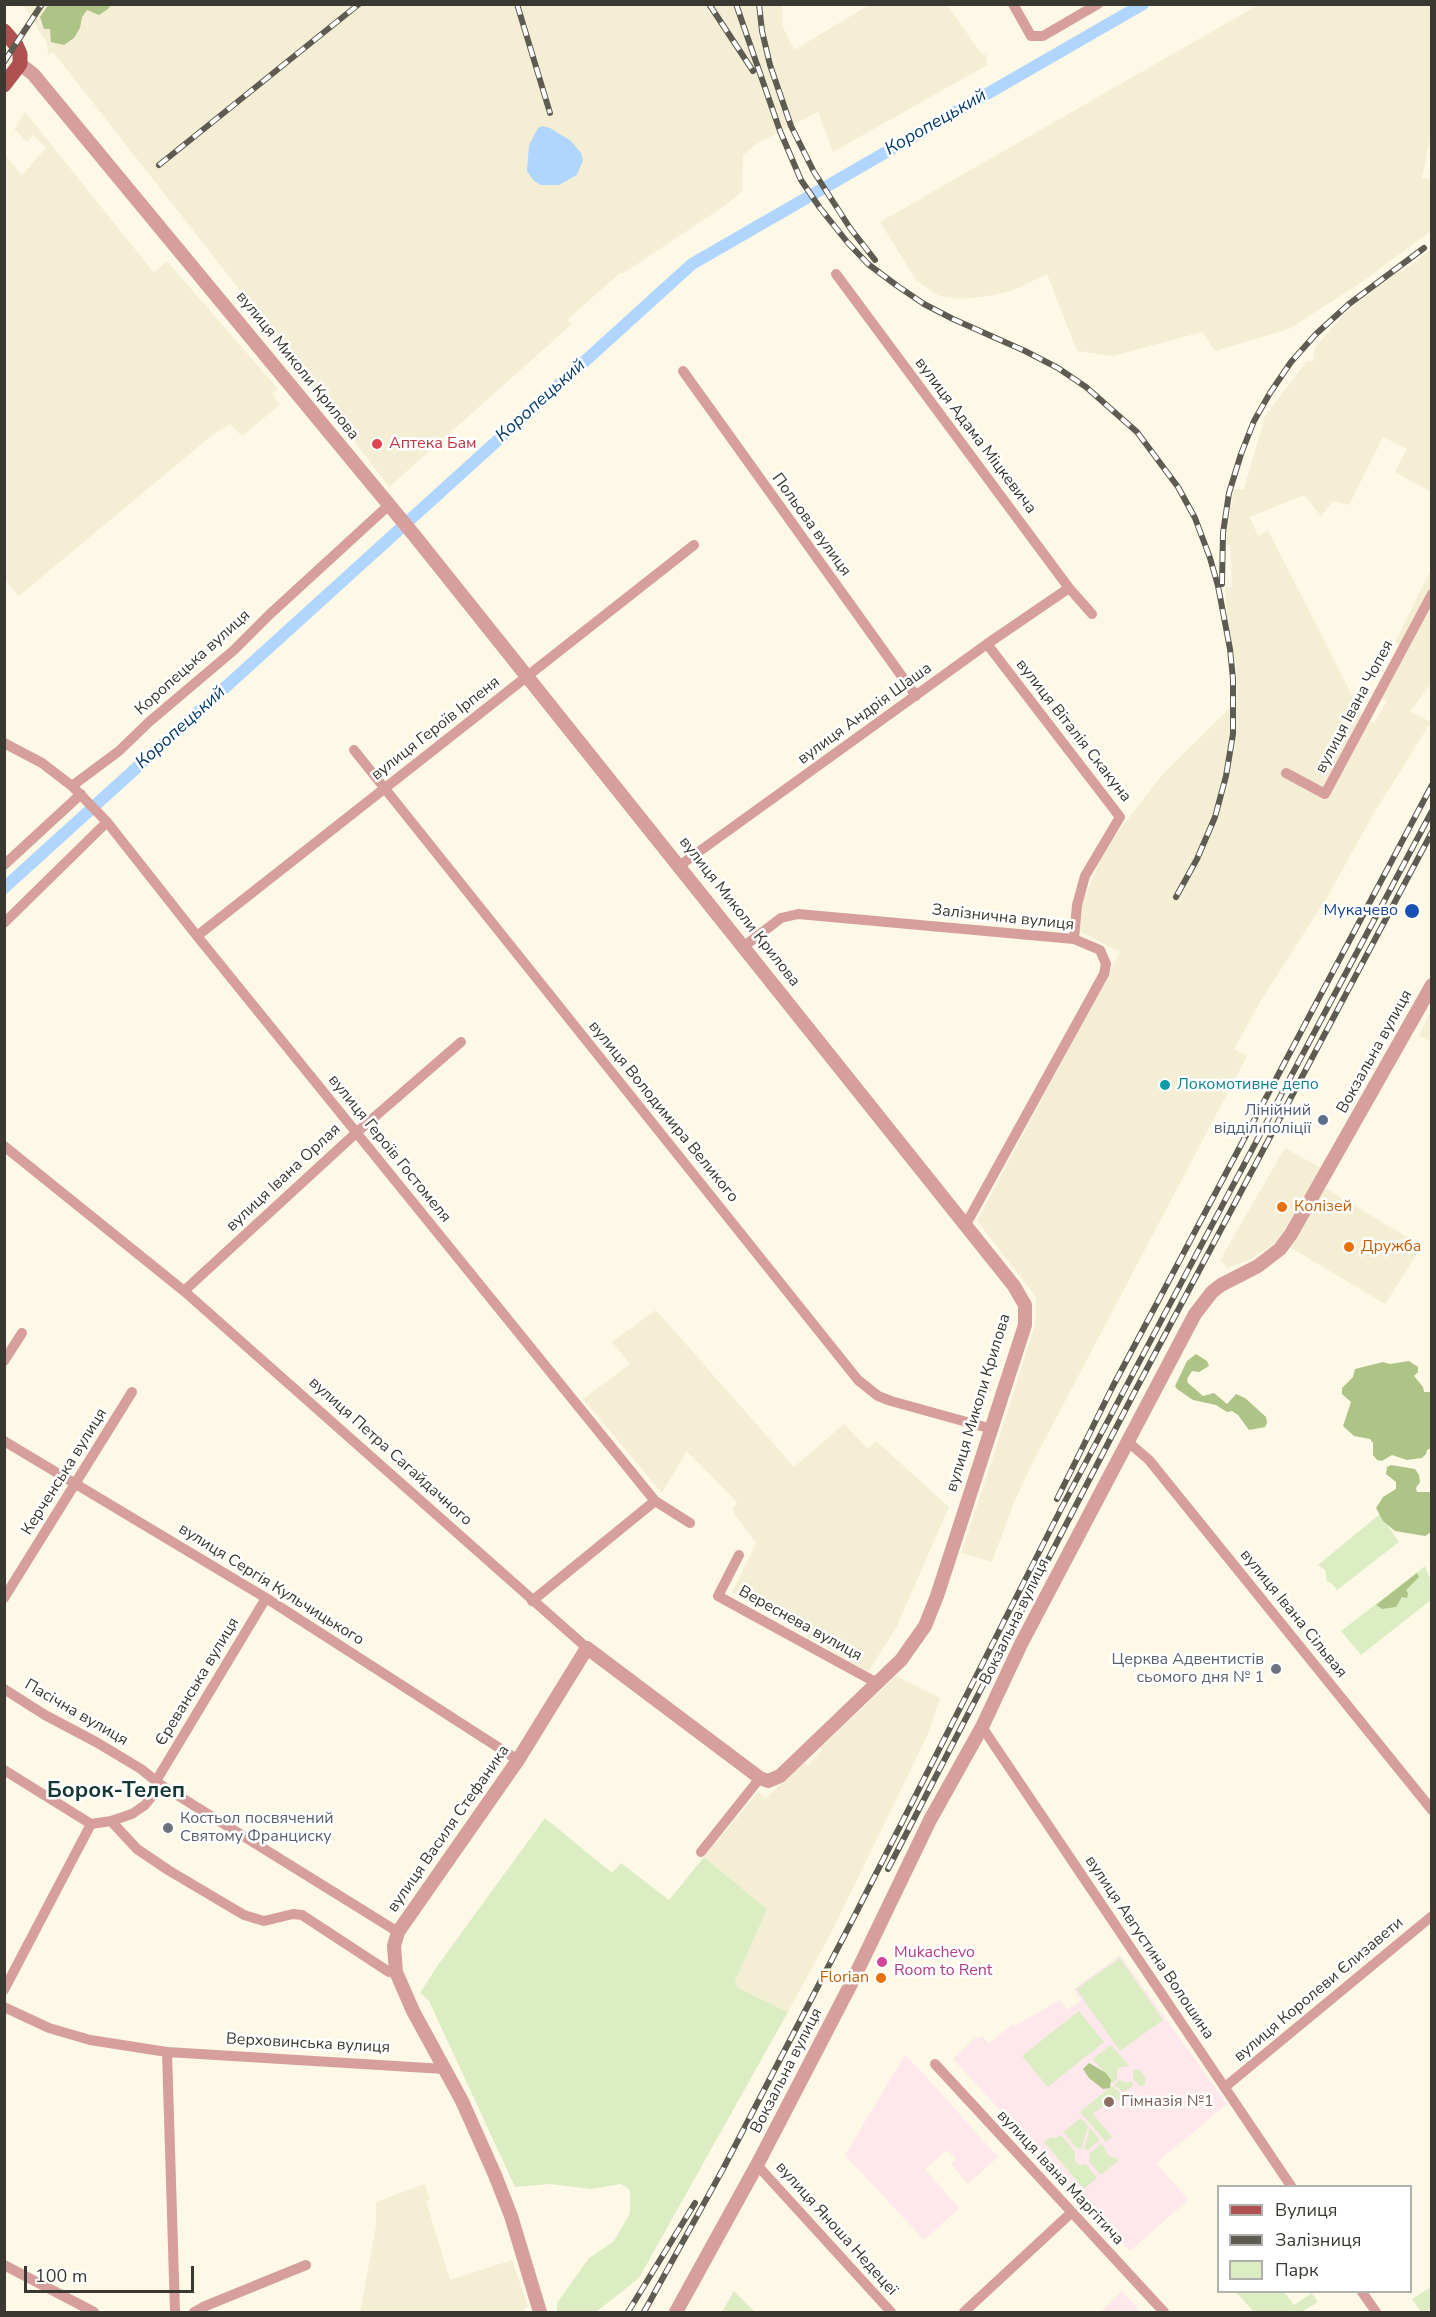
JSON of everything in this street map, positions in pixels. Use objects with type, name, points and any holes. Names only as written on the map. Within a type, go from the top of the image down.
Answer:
[{"type":"main road","name":"вулиця Миколи Крилова","points":[[4,31],[16,45],[20,54],[20,64]]},
{"type":"main road","points":[[4,85],[20,64]]},
{"type":"street","points":[[1012,4],[1031,36],[1042,36],[1098,4]]},
{"type":"street","name":"вулиця Миколи Крилова","points":[[20,64],[33,74],[414,535],[1021,1296],[1025,1305],[1025,1325],[925,1626],[901,1660],[780,1776],[768,1781],[760,1778]]},
{"type":"street","name":"вулиця Адама Міцкевича","points":[[837,274],[1069,588],[1092,614]]},
{"type":"street","name":"Польова вулиця","points":[[683,371],[916,696]]},
{"type":"street","name":"Коропецька вулиця","points":[[72,786],[100,767],[234,650],[269,615],[393,510]]},
{"type":"street","name":"вулиця Героїв Ірпеня","points":[[197,936],[694,545]]},
{"type":"street","name":"вулиця Андрія Шаша","points":[[679,866],[987,644],[1069,588]]},
{"type":"street","name":"вулиця Івана Чопея","points":[[1286,773],[1325,794],[1431,594]]},
{"type":"street","name":"вулиця Віталія Скакуна","points":[[987,644],[1120,817],[1085,876],[1077,905],[1074,939]]},
{"type":"street","points":[[4,743],[42,763],[72,786]]},
{"type":"street","name":"вулиця Володимира Великого","points":[[354,750],[858,1380],[878,1396],[891,1401],[992,1429]]},
{"type":"street","name":"вулиця Героїв Гостомеля","points":[[72,786],[107,822],[655,1501],[690,1523]]},
{"type":"street","points":[[4,865],[85,798]]},
{"type":"street","points":[[4,923],[107,822]]},
{"type":"street","name":"Залізнична вулиця","points":[[743,947],[781,918],[798,914],[1074,939],[1100,950],[1106,963],[1104,974],[965,1226]]},
{"type":"street","name":"Вокзальна вулиця","points":[[676,2313],[757,2165],[852,1982],[930,1820],[982,1727],[1021,1644],[1126,1441],[1203,1303],[1221,1285],[1271,1258],[1291,1234],[1431,985]]},
{"type":"street","name":"вулиця Івана Орлая","points":[[184,1291],[356,1132],[461,1042]]},
{"type":"street","name":"вулиця Петра Сагайдачного","points":[[4,1146],[184,1291],[587,1648],[760,1778]]},
{"type":"street","points":[[4,1361],[21,1334]]},
{"type":"street","name":"Керченська вулиця","points":[[4,1598],[132,1392]]},
{"type":"street","name":"вулиця Сергія Кульчицького","points":[[4,1441],[266,1598],[518,1760]]},
{"type":"street","name":"вулиця Івана Сільвая","points":[[1126,1441],[1149,1460],[1431,1810]]},
{"type":"street","points":[[532,1601],[655,1501]]},
{"type":"street","name":"Вереснева вулиця","points":[[739,1555],[718,1596],[877,1683]]},
{"type":"street","name":"Єреванська вулиця","points":[[159,1783],[266,1598]]},
{"type":"street","name":"вулиця Василя Стефаника","points":[[444,2069],[413,2011],[396,1972],[394,1946],[398,1932],[518,1760],[587,1648]]},
{"type":"street","name":"Пасічна вулиця","points":[[4,1689],[141,1769],[159,1783],[398,1932]]},
{"type":"street","name":"вулиця Августина Волошина","points":[[982,1727],[1291,2185]]},
{"type":"street","points":[[4,1770],[91,1824],[111,1821],[132,1814],[145,1805],[159,1783]]},
{"type":"street","points":[[701,1852],[760,1778]]},
{"type":"street","points":[[111,1821],[137,1850],[244,1915],[264,1921],[293,1914],[302,1915],[388,1972],[396,1972]]},
{"type":"street","points":[[4,1990],[91,1824]]},
{"type":"street","name":"вулиця Королеви Єлизавети","points":[[1225,2087],[1431,1916]]},
{"type":"street","name":"Верховинська вулиця","points":[[4,2007],[59,2031],[90,2040],[167,2052],[444,2069]]},
{"type":"street","points":[[167,2052],[175,2313]]},
{"type":"street","name":"вулиця Івана Маргітича","points":[[935,2064],[1164,2313]]},
{"type":"street","points":[[444,2069],[478,2135],[495,2175],[511,2216],[540,2313]]},
{"type":"street","name":"вулиця Яноша Недецеї","points":[[757,2165],[891,2313]]},
{"type":"street","points":[[964,2313],[1071,2213]]},
{"type":"street","points":[[4,2265],[94,2313]]},
{"type":"street","points":[[195,2313],[203,2307],[306,2265]]},
{"type":"street","points":[[1363,2293],[1376,2313]]},
{"type":"shaded area","points":[[1260,4],[1431,5],[1431,134],[1422,178],[1431,179],[1431,231],[1362,282],[1289,329],[1215,351],[1202,332],[1113,356],[1077,351],[1047,274],[1012,291],[958,299],[939,296],[916,280],[880,222]]},
{"type":"shaded area","points":[[23,5],[782,5],[782,25],[794,50],[869,5],[947,5],[981,53],[986,55],[987,65],[833,152],[818,112],[758,143],[743,155],[742,191],[726,205],[624,273],[620,273],[567,320],[572,324],[389,487],[225,271],[53,52],[48,55],[47,43]]},
{"type":"shaded area","points":[[25,112],[154,273],[167,261],[278,389],[272,394],[280,405],[242,436],[230,424],[210,437],[19,596],[4,579],[5,155],[22,175],[46,148],[33,135],[27,142],[15,129],[5,144]]},
{"type":"shaded area","points":[[1431,249],[1431,492],[1395,472],[1407,449],[1383,437],[1349,505],[1333,501],[1321,516],[1304,495],[1250,517],[1258,536],[1268,530],[1364,719],[1374,723],[1387,701],[1376,696],[1403,646],[1395,643],[1431,569],[1431,684],[1410,711],[1431,722],[1374,813],[1326,899],[1263,997],[1234,1049],[1247,1056],[1034,1460],[1014,1502],[992,1562],[961,1553],[1035,1325],[1036,1297],[977,1221],[1120,952],[1081,932],[1077,921],[1079,910],[1101,858],[1124,824],[1162,775],[1237,701],[1236,662],[1228,631],[1225,588],[1232,587],[1230,545],[1225,544],[1234,489],[1244,489],[1265,416],[1307,361],[1314,361],[1314,349],[1342,316],[1398,269],[1401,272]]},
{"type":"shaded area","points":[[1431,1011],[1431,1042],[1419,1035]]},
{"type":"shaded area","points":[[1285,1148],[1321,1168],[1278,1240],[1249,1260],[1227,1268],[1220,1260]]},
{"type":"shaded area","points":[[1322,1186],[1422,1246],[1385,1304],[1288,1246]]},
{"type":"shaded area","points":[[656,1310],[794,1467],[844,1424],[868,1449],[876,1441],[949,1507],[896,1628],[868,1672],[732,1592],[756,1543],[735,1515],[733,1508],[737,1502],[687,1451],[662,1493],[583,1399],[630,1364],[612,1342]]},
{"type":"shaded area","points":[[896,1676],[940,1698],[928,1734],[832,1931],[788,2012],[738,1988],[735,1982],[767,1909],[704,1857],[758,1792],[766,1798],[804,1763],[808,1765],[822,1750],[820,1748]]},
{"type":"shaded area","name":"Гімназія №1","points":[[1120,1955],[1227,2104],[1156,2163],[1188,2200],[1130,2251],[953,2059],[976,2037],[978,2039],[982,2036],[989,2043],[1013,2024],[1015,2026],[1060,2000],[1067,2010],[1081,2000],[1074,1989]]},
{"type":"shaded area","points":[[905,2055],[998,2157],[968,2184],[951,2164],[956,2159],[947,2150],[925,2169],[959,2208],[924,2240],[845,2155]]},
{"type":"shaded area","points":[[425,2184],[430,2199],[426,2201],[450,2280],[512,2260],[528,2307],[524,2308],[525,2312],[360,2312],[376,2226],[376,2202]]},
{"type":"shaded area","points":[[1122,2291],[1141,2312],[1100,2312]]},
{"type":"green space","points":[[49,4],[111,5],[99,15],[87,10],[74,38],[64,45],[51,42],[50,29],[44,29],[40,17]]},
{"type":"green space","points":[[1196,1354],[1207,1361],[1209,1366],[1199,1372],[1192,1371],[1187,1379],[1188,1383],[1203,1396],[1214,1393],[1227,1404],[1236,1394],[1245,1398],[1266,1417],[1265,1427],[1249,1430],[1238,1415],[1232,1411],[1227,1412],[1216,1405],[1193,1400],[1177,1389],[1175,1386],[1187,1361]]},
{"type":"green space","points":[[1409,1361],[1418,1367],[1418,1372],[1414,1376],[1423,1387],[1424,1392],[1431,1392],[1431,1448],[1422,1458],[1407,1460],[1392,1455],[1382,1461],[1377,1460],[1373,1455],[1373,1443],[1370,1439],[1354,1436],[1343,1426],[1351,1402],[1342,1394],[1342,1388],[1353,1377],[1355,1369],[1383,1362],[1390,1364]]},
{"type":"green space","points":[[1391,1465],[1415,1469],[1420,1482],[1416,1488],[1417,1492],[1431,1492],[1431,1527],[1430,1533],[1425,1536],[1395,1531],[1383,1521],[1376,1508],[1383,1497],[1396,1489],[1396,1482],[1386,1474],[1387,1467]]},
{"type":"green space","points":[[1380,1514],[1399,1542],[1337,1590],[1330,1582],[1327,1582],[1325,1570],[1318,1565]]},
{"type":"green space","points":[[1425,1566],[1431,1581],[1431,1600],[1361,1655],[1341,1631]]},
{"type":"green space","points":[[1417,1573],[1419,1577],[1406,1590],[1407,1598],[1402,1597],[1396,1607],[1382,1609],[1376,1605]]},
{"type":"green space","points":[[545,1818],[612,1873],[621,1863],[669,1900],[704,1857],[767,1909],[735,1982],[738,1988],[788,2012],[639,2278],[596,2312],[557,2312],[557,2303],[589,2258],[614,2241],[630,2213],[630,2190],[621,2184],[591,2189],[550,2184],[515,2187],[429,2001],[420,1993]]},
{"type":"green space","points":[[1120,1958],[1163,2020],[1120,2051],[1076,1989]]},
{"type":"green space","points":[[1079,2011],[1104,2042],[1048,2087],[1022,2056]]},
{"type":"green space","points":[[1111,2045],[1129,2066],[1119,2068],[1117,2079],[1112,2083],[1093,2059]]},
{"type":"green space","points":[[1089,2063],[1106,2073],[1111,2080],[1110,2088],[1103,2089],[1089,2078],[1083,2069]]},
{"type":"green space","points":[[1133,2069],[1140,2070],[1145,2077],[1145,2084],[1141,2087],[1133,2079]]},
{"type":"green space","points":[[1119,2080],[1127,2083],[1131,2081],[1134,2086],[1123,2092],[1114,2085]]},
{"type":"green space","points":[[1112,2086],[1123,2095],[1121,2099],[1118,2101],[1114,2097],[1093,2114],[1112,2137],[1106,2142],[1080,2112]]},
{"type":"green space","points":[[1081,2118],[1088,2126],[1082,2148],[1078,2149],[1063,2132]]},
{"type":"green space","points":[[1090,2128],[1100,2140],[1088,2150],[1084,2149]]},
{"type":"green space","points":[[1061,2135],[1075,2152],[1075,2162],[1080,2165],[1086,2164],[1097,2178],[1084,2189],[1044,2142],[1051,2137],[1056,2138]]},
{"type":"green space","points":[[1102,2143],[1108,2155],[1119,2160],[1101,2175],[1089,2162],[1090,2153]]},
{"type":"green space","points":[[1431,2287],[1431,2310],[1421,2312],[1412,2299]]},
{"type":"green space","points":[[734,2291],[755,2312],[722,2312]]},
{"type":"green space","points":[[1237,2293],[1285,2293],[1294,2305],[1312,2293],[1318,2302],[1302,2312],[1254,2312]]},
{"type":"water","points":[[542,126],[550,128],[571,141],[581,153],[583,160],[577,175],[559,185],[541,185],[534,181],[527,171],[529,145],[538,128]]},
{"type":"waterway","name":"Коропецький","points":[[4,888],[692,264],[1143,4]]},
{"type":"railway","points":[[4,62],[42,4]]},
{"type":"railway","points":[[159,165],[359,4]]},
{"type":"railway","points":[[517,4],[550,113]]},
{"type":"railway","points":[[709,4],[753,71]]},
{"type":"railway","points":[[736,4],[780,131],[801,180],[848,243],[868,264],[924,304],[1025,351],[1058,368],[1086,387],[1137,432],[1178,487],[1195,518],[1218,586],[1230,649],[1233,679],[1233,734],[1226,776],[1215,817],[1197,859],[1176,897]]},
{"type":"railway","points":[[759,4],[762,31],[770,65],[791,126],[814,172],[850,228],[875,260]]},
{"type":"railway","points":[[1222,584],[1223,533],[1229,493],[1254,421],[1270,393],[1291,362],[1316,334],[1349,304],[1424,248]]},
{"type":"railway","points":[[1057,1499],[1113,1386],[1432,785]]},
{"type":"railway","points":[[644,2312],[723,2169],[854,1917],[1061,1509],[1432,811]]},
{"type":"railway","points":[[888,1869],[1133,1395],[1432,832]]},
{"type":"railway","points":[[628,2312],[695,2203]]},
{"type":"place","name":"Аптека Бам","points":[[377,444]]},
{"type":"place","name":"Мукачево","points":[[1412,911]]},
{"type":"place","name":"Локомотивне депо","points":[[1165,1085]]},
{"type":"place","name":"Лінійний відділ поліції","points":[[1323,1120]]},
{"type":"place","name":"Колізей","points":[[1282,1207]]},
{"type":"place","name":"Дружба","points":[[1349,1247]]},
{"type":"place","name":"Церква Адвентистів сьомого дня № 1","points":[[1276,1669]]},
{"type":"place","name":"Костьол посвячений Святому Франциску","points":[[168,1828]]},
{"type":"place","name":"Mukachevo Room to Rent","points":[[882,1962]]},
{"type":"place","name":"Florian","points":[[881,1978]]},
{"type":"place","name":"Гімназія №1","points":[[1109,2102]]},
{"type":"district","name":"Борок-Телеп","points":[[116,1792]]}]
